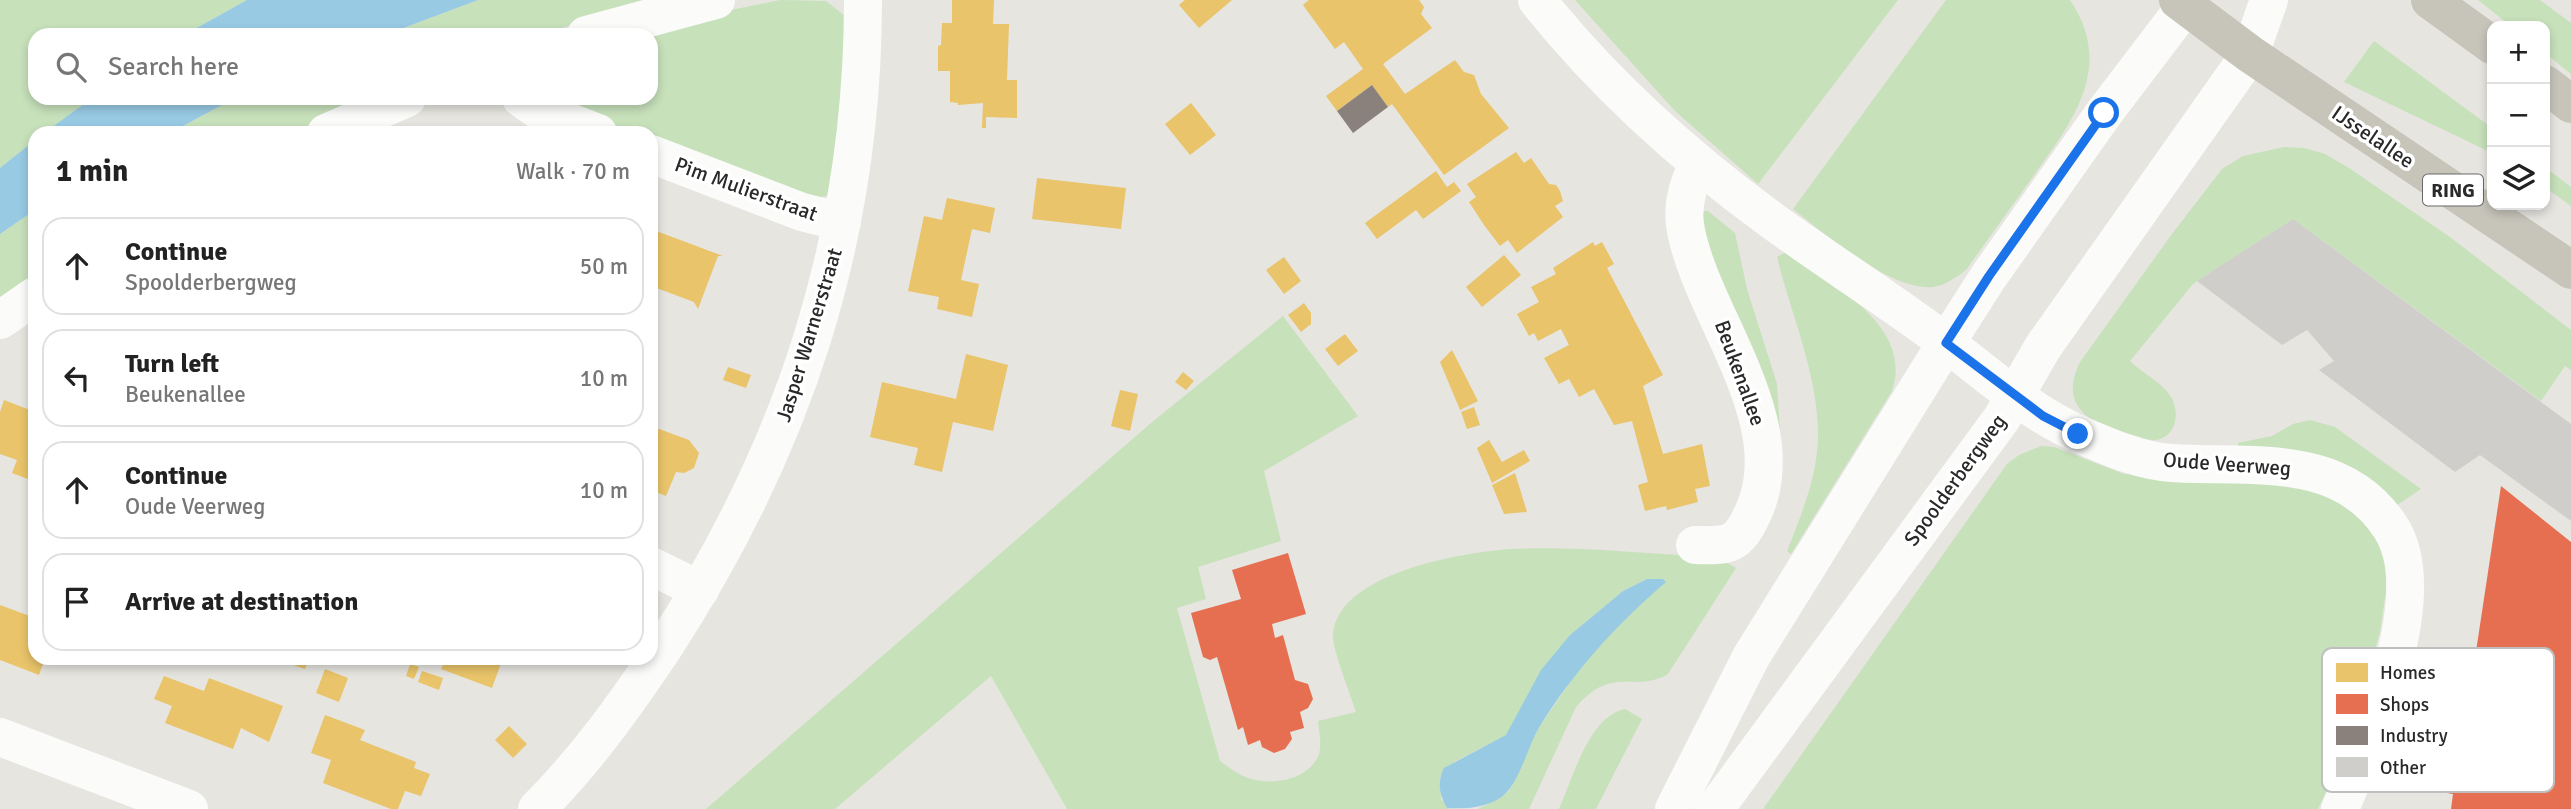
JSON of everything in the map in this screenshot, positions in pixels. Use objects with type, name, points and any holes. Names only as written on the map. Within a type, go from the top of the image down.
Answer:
[{"type":"main road","points":[[2430,0],[2487,41]]},
{"type":"main road","name":"IJsselallee","points":[[2184,1],[2250,54],[2571,270]]},
{"type":"main road","points":[[2550,88],[2571,104]]},
{"type":"street","points":[[612,28],[716,0]]},
{"type":"street","name":"Jasper Warnerstraat","points":[[658,655],[700,590],[751,498],[788,412],[817,324],[842,222],[859,99],[863,0]]},
{"type":"street","points":[[1537,0],[1605,78],[1698,164],[2015,395]]},
{"type":"street","name":"Spoolderbergweg","points":[[1715,809],[2001,418],[2043,347],[2250,54],[2269,0]]},
{"type":"street","points":[[1674,809],[1751,657],[1946,343],[1989,276],[2184,1]]},
{"type":"street","points":[[342,126],[391,105]]},
{"type":"street","points":[[531,105],[580,126]]},
{"type":"street","name":"Pim Mulierstraat","points":[[658,156],[802,212],[842,222]]},
{"type":"street","name":"Beukenallee","points":[[1695,545],[1721,546],[1739,538],[1760,499],[1766,460],[1761,432],[1732,343],[1685,229],[1689,182],[1698,164]]},
{"type":"street","name":"Oude Veerweg","points":[[2015,395],[2043,416],[2124,453],[2169,463],[2288,466],[2328,475],[2355,489],[2392,529],[2403,564],[2404,601],[2396,648]]},
{"type":"street","points":[[658,569],[700,590]]},
{"type":"street","name":"Jasper Warnerstraat","points":[[537,809],[576,768],[630,698],[651,665]]},
{"type":"street","points":[[0,737],[188,809]]},
{"type":"street","name":"Oude Veerweg","points":[[2340,809],[2347,792]]},
{"type":"green space","points":[[0,0],[247,0],[197,28],[28,28],[28,105],[82,105],[54,126],[28,126],[28,146],[0,168]]},
{"type":"green space","points":[[478,0],[657,0],[561,28],[404,28]]},
{"type":"green space","points":[[780,0],[826,1],[845,16],[843,81],[833,186],[826,196],[804,199],[658,144],[658,126],[610,126],[556,105],[658,105],[658,33],[731,10]]},
{"type":"green space","points":[[1575,0],[1898,0],[1758,184],[1675,111]]},
{"type":"green space","points":[[1946,0],[2070,0],[2083,25],[2089,49],[2088,72],[2083,94],[2061,137],[1966,270],[1938,286],[1916,286],[1879,271],[1859,259],[1793,209]]},
{"type":"green space","points":[[2478,0],[2540,0],[2571,23],[2571,74],[2550,57],[2550,21],[2505,21]]},
{"type":"green space","points":[[2374,41],[2487,124],[2487,151],[2344,82]]},
{"type":"green space","points":[[222,105],[351,105],[308,126],[183,126]]},
{"type":"green space","points":[[2284,147],[2304,148],[2325,154],[2349,168],[2450,237],[2571,330],[2571,370],[2565,366],[2541,401],[2293,219],[2193,284],[2130,361],[2163,387],[2171,397],[2176,416],[2168,434],[2163,438],[2150,440],[2115,430],[2091,419],[2076,402],[2073,391],[2074,377],[2080,362],[2222,169],[2243,156]]},
{"type":"green space","points":[[2550,171],[2571,187],[2571,206],[2550,191]]},
{"type":"green space","points":[[1702,211],[1708,211],[1735,233],[1747,289],[1777,384],[1781,447],[1698,222]]},
{"type":"green space","points":[[28,215],[28,279],[0,298],[0,234]]},
{"type":"green space","points":[[1788,251],[1865,309],[1891,346],[1896,367],[1892,391],[1791,554],[1787,551],[1813,477],[1818,431],[1817,409],[1808,365],[1777,257]]},
{"type":"green space","points":[[1283,316],[1358,416],[1264,471],[1281,541],[1198,567],[1206,599],[1177,608],[1220,761],[1240,774],[1263,781],[1286,780],[1297,776],[1314,763],[1319,754],[1318,721],[1356,712],[1333,635],[1340,614],[1356,596],[1378,581],[1435,561],[1490,551],[1535,548],[1698,556],[1722,560],[1736,568],[1668,674],[1645,682],[1613,683],[1601,687],[1576,707],[1529,809],[1477,809],[1509,791],[1538,729],[1586,659],[1664,579],[1647,579],[1623,591],[1570,635],[1507,735],[1454,762],[1440,778],[1441,799],[1450,809],[1067,809],[991,676],[835,809],[706,809],[1151,423]]},
{"type":"green space","points":[[2310,420],[2335,427],[2421,489],[2397,505],[2359,472],[2325,456],[2238,449],[2238,443],[2272,436],[2293,424]]},
{"type":"green space","points":[[2041,446],[2054,447],[2124,474],[2318,488],[2357,515],[2375,536],[2386,564],[2386,591],[2375,648],[2322,648],[2322,792],[2326,792],[2318,809],[1763,809],[2007,464],[2019,455]]},
{"type":"green space","points":[[1625,709],[1642,719],[1596,809],[1559,809],[1592,736],[1612,714]]},
{"type":"water","points":[[247,0],[478,0],[404,28],[197,28]]},
{"type":"water","points":[[82,105],[222,105],[183,126],[54,126]]},
{"type":"water","points":[[28,146],[28,215],[0,234],[0,168]]},
{"type":"water","points":[[1647,579],[1663,579],[1666,582],[1613,632],[1567,686],[1536,733],[1516,779],[1506,793],[1486,805],[1447,808],[1440,788],[1444,768],[1506,735],[1541,670],[1570,635],[1623,591]]},
{"type":"building: Homes","points":[[952,0],[994,0],[993,24],[1009,24],[1007,80],[1017,80],[1017,118],[986,117],[986,128],[982,128],[983,103],[958,105],[950,102],[950,71],[938,71],[938,46],[941,45],[942,23],[952,23]]},
{"type":"building: Homes","points":[[1185,0],[1232,0],[1199,28],[1179,5]]},
{"type":"building: Homes","points":[[1309,0],[1419,0],[1424,7],[1421,14],[1432,28],[1383,64],[1405,94],[1455,60],[1464,72],[1474,75],[1481,94],[1509,128],[1444,175],[1392,104],[1388,107],[1372,85],[1337,111],[1326,96],[1363,69],[1344,42],[1335,49],[1303,5]]},
{"type":"building: Homes","points":[[1191,103],[1216,135],[1190,155],[1165,124]]},
{"type":"building: Homes","points":[[1516,152],[1524,163],[1531,158],[1549,184],[1556,185],[1563,201],[1555,206],[1563,217],[1517,253],[1508,240],[1500,246],[1484,225],[1469,202],[1476,197],[1467,184]]},
{"type":"building: Homes","points":[[1436,171],[1447,187],[1454,182],[1461,191],[1423,219],[1416,210],[1377,239],[1365,223]]},
{"type":"building: Homes","points":[[1037,178],[1126,188],[1121,229],[1032,219]]},
{"type":"building: Homes","points":[[947,198],[995,208],[990,233],[972,229],[961,280],[979,284],[972,317],[937,309],[939,297],[908,291],[924,216],[942,220]]},
{"type":"building: Homes","points":[[658,232],[723,256],[718,256],[698,309],[694,302],[658,289]]},
{"type":"building: Homes","points":[[1593,242],[1595,246],[1602,242],[1614,264],[1607,268],[1663,375],[1643,386],[1663,454],[1702,444],[1710,486],[1695,489],[1698,502],[1667,510],[1666,506],[1645,511],[1638,485],[1648,482],[1632,421],[1614,425],[1594,389],[1579,397],[1569,379],[1559,384],[1544,358],[1569,345],[1561,329],[1538,341],[1534,333],[1529,336],[1517,314],[1539,302],[1531,287],[1556,274],[1553,268]]},
{"type":"building: Homes","points":[[1504,255],[1521,275],[1482,307],[1466,287]]},
{"type":"building: Homes","points":[[1284,257],[1301,281],[1284,294],[1266,270]]},
{"type":"building: Homes","points":[[1304,303],[1311,313],[1311,324],[1301,332],[1288,315]]},
{"type":"building: Homes","points":[[1345,334],[1358,351],[1338,366],[1325,349]]},
{"type":"building: Homes","points":[[1452,350],[1478,401],[1460,410],[1440,362]]},
{"type":"building: Homes","points":[[966,354],[1008,365],[993,431],[953,422],[942,472],[914,465],[918,448],[870,437],[882,382],[956,399]]},
{"type":"building: Homes","points":[[728,367],[751,375],[746,388],[723,380]]},
{"type":"building: Homes","points":[[1183,372],[1194,381],[1186,390],[1175,382]]},
{"type":"building: Homes","points":[[1120,390],[1138,394],[1130,431],[1111,426]]},
{"type":"building: Homes","points":[[4,400],[28,409],[28,479],[12,473],[17,460],[0,454],[0,412]]},
{"type":"building: Homes","points":[[1474,407],[1480,425],[1467,429],[1461,412]]},
{"type":"building: Homes","points":[[658,429],[689,440],[699,453],[694,468],[684,473],[676,472],[666,496],[658,493]]},
{"type":"building: Homes","points":[[1489,440],[1502,462],[1524,450],[1530,461],[1492,483],[1477,448]]},
{"type":"building: Homes","points":[[1515,473],[1527,512],[1504,514],[1492,485]]},
{"type":"building: Homes","points":[[0,605],[28,615],[28,665],[43,665],[39,675],[0,660]]},
{"type":"building: Homes","points":[[410,665],[419,667],[414,679],[406,676]]},
{"type":"building: Homes","points":[[443,665],[500,665],[492,688],[441,669]]},
{"type":"building: Homes","points":[[325,669],[348,678],[339,702],[316,693]]},
{"type":"building: Homes","points":[[422,671],[443,678],[439,690],[418,682]]},
{"type":"building: Homes","points":[[164,676],[204,691],[209,678],[283,706],[269,742],[241,728],[233,749],[165,723],[172,706],[154,699]]},
{"type":"building: Homes","points":[[325,715],[365,730],[360,740],[416,762],[414,768],[430,774],[421,796],[405,791],[398,809],[391,809],[323,783],[331,760],[311,753]]},
{"type":"building: Homes","points":[[509,726],[527,744],[513,758],[495,740]]},
{"type":"building: Shops","points":[[2501,486],[2571,542],[2571,809],[2451,809],[2453,794],[2441,792],[2554,792],[2554,648],[2477,648]]},
{"type":"building: Shops","points":[[1288,553],[1306,614],[1272,624],[1275,638],[1283,635],[1295,680],[1308,684],[1313,699],[1308,708],[1300,712],[1304,728],[1290,732],[1292,739],[1285,749],[1274,753],[1262,747],[1260,740],[1248,745],[1243,727],[1238,730],[1217,657],[1210,660],[1203,657],[1191,613],[1241,599],[1232,570]]},
{"type":"building: Industry","points":[[1372,85],[1388,107],[1353,133],[1337,111]]},
{"type":"building: Other","points":[[2293,219],[2571,424],[2571,521],[2480,455],[2455,472],[2319,370],[2334,361],[2307,330],[2282,345],[2197,281]]},
{"type":"route","points":[[2078,434],[2043,416],[1946,343],[1989,276],[2104,113]]}]
